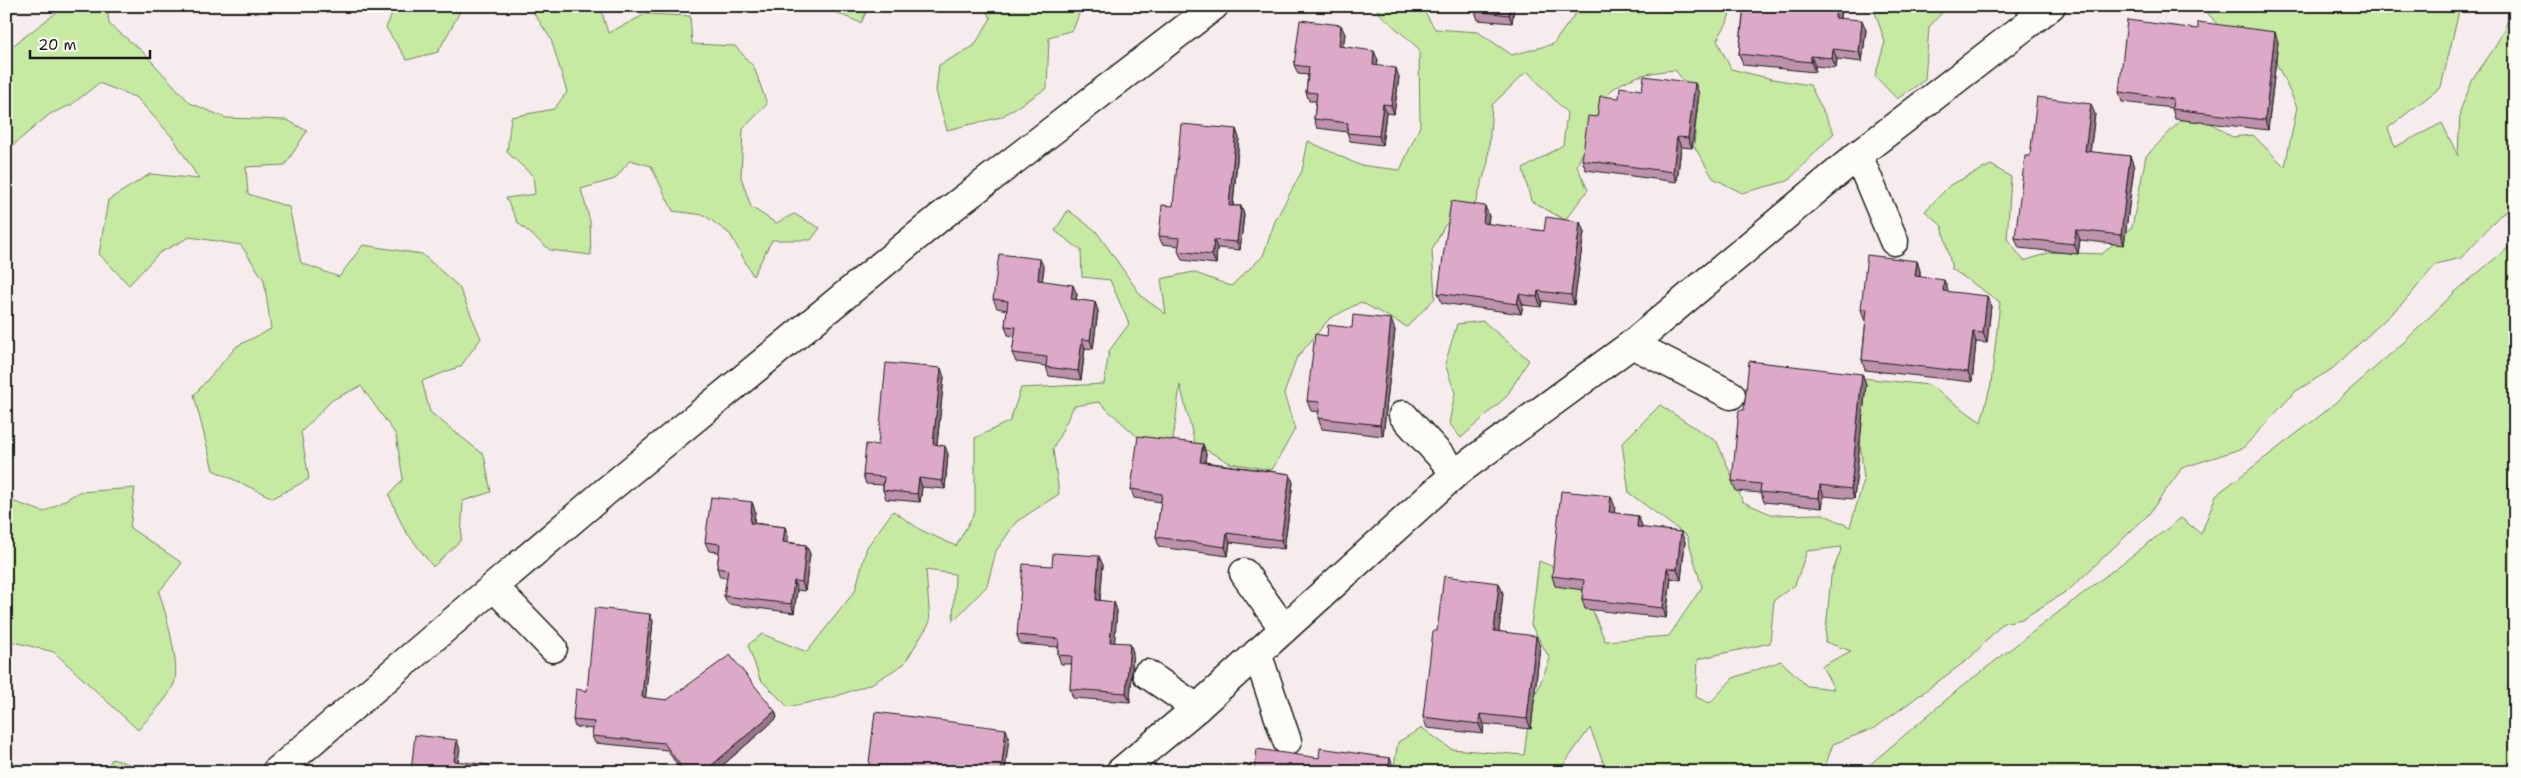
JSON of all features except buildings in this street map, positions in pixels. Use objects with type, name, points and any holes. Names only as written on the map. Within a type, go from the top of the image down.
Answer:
[{"type":"lane","points":[[276,772],[613,486],[939,218],[1214,6]]},
{"type":"lane","points":[[1120,772],[1197,708],[1456,473],[1632,344],[1858,155],[2051,6]]},
{"type":"lane","points":[[1858,155],[1894,241]]},
{"type":"lane","points":[[1632,344],[1731,395]]},
{"type":"lane","points":[[1403,415],[1456,473]]},
{"type":"lane","points":[[1244,573],[1284,629]]},
{"type":"lane","points":[[494,587],[553,648]]},
{"type":"lane","points":[[1257,653],[1288,741]]},
{"type":"lane","points":[[1147,674],[1197,708]]},
{"type":"green space","points":[[65,6],[107,6],[109,24],[143,52],[190,103],[226,118],[287,120],[307,131],[285,165],[246,167],[248,194],[289,207],[301,263],[339,277],[363,245],[422,254],[459,287],[481,338],[461,366],[422,381],[430,412],[484,455],[491,492],[463,501],[461,540],[433,567],[404,529],[389,495],[403,479],[396,435],[361,386],[332,400],[301,432],[309,479],[273,498],[213,470],[194,395],[237,346],[271,329],[264,280],[241,245],[190,237],[159,253],[129,285],[99,254],[108,200],[150,174],[199,179],[173,138],[137,98],[99,83],[71,105],[50,114],[6,151],[6,51]]},
{"type":"green space","points":[[395,6],[466,6],[462,8],[438,52],[407,60],[386,28]]},
{"type":"green space","points":[[529,6],[600,6],[608,33],[646,14],[690,16],[692,44],[735,46],[754,67],[767,104],[743,129],[741,177],[751,207],[776,223],[794,214],[820,228],[811,240],[772,240],[753,276],[730,234],[704,215],[673,211],[651,166],[630,160],[615,179],[581,189],[590,221],[591,255],[550,250],[518,223],[506,198],[535,194],[533,176],[507,152],[511,117],[554,109],[567,92],[551,39]]},
{"type":"green space","points":[[828,6],[869,6],[861,23],[829,10]]},
{"type":"green space","points":[[982,6],[1082,6],[1073,30],[1049,37],[1047,88],[1001,117],[947,130],[936,91],[939,65],[974,46],[991,18]]},
{"type":"green space","points":[[1376,6],[1421,6],[1435,29],[1478,32],[1512,55],[1553,44],[1581,6],[1732,6],[1727,23],[1717,40],[1731,69],[1772,79],[1810,85],[1834,133],[1788,181],[1742,193],[1713,178],[1694,146],[1698,98],[1675,70],[1635,77],[1613,89],[1608,94],[1598,113],[1577,166],[1588,190],[1565,220],[1531,201],[1523,169],[1563,145],[1567,113],[1527,71],[1492,105],[1488,162],[1476,202],[1445,225],[1432,250],[1435,298],[1407,327],[1361,302],[1329,319],[1296,359],[1284,394],[1295,429],[1272,470],[1230,463],[1195,444],[1180,385],[1173,440],[1140,439],[1099,402],[1074,406],[1053,449],[1059,494],[1016,522],[996,551],[987,586],[953,621],[955,574],[926,570],[930,622],[904,664],[871,684],[834,697],[788,707],[760,679],[748,645],[762,634],[807,652],[855,591],[867,547],[893,511],[921,530],[956,546],[975,512],[975,438],[1010,421],[1021,388],[1104,384],[1109,351],[1129,324],[1110,280],[1082,277],[1081,250],[1055,231],[1068,210],[1096,231],[1142,297],[1166,314],[1161,279],[1193,272],[1231,286],[1263,256],[1275,221],[1302,171],[1308,141],[1359,165],[1400,170],[1420,126],[1419,49],[1379,13]]},
{"type":"green space","points":[[1873,6],[1948,6],[1929,27],[1925,80],[1897,99],[1875,76],[1885,42]]},
{"type":"green space","points":[[2202,6],[2462,6],[2459,11],[2441,87],[2388,128],[2395,147],[2442,123],[2458,156],[2460,111],[2473,79],[2495,47],[2515,6],[2515,206],[2502,213],[2461,258],[2436,264],[2406,300],[2332,369],[2296,391],[2243,448],[2182,468],[2148,515],[2070,589],[2022,619],[2003,623],[1970,658],[1875,728],[1833,744],[1823,772],[1607,772],[1590,728],[1564,764],[1569,772],[1393,772],[1398,742],[1422,728],[1451,749],[1524,755],[1530,708],[1550,659],[1531,625],[1539,561],[1579,577],[1605,641],[1669,636],[1702,587],[1687,536],[1629,493],[1622,443],[1660,405],[1717,442],[1743,502],[1773,515],[1823,514],[1850,527],[1864,480],[1858,422],[1862,378],[1929,385],[1981,422],[1991,384],[2000,302],[1952,269],[1942,226],[1925,211],[1950,185],[1991,165],[2011,177],[2007,239],[2024,261],[2051,252],[2102,254],[2132,227],[2146,156],[2191,110],[2232,137],[2253,135],[2285,167],[2297,107],[2265,39],[2230,40]],"holes":[[[1842,547],[1831,576],[1825,642],[1851,651],[1822,666],[1834,689],[1807,686],[1781,661],[1733,678],[1710,703],[1696,697],[1698,659],[1770,643],[1774,600],[1795,585],[1807,551]]]},
{"type":"green space","points":[[2515,242],[2515,772],[1861,772],[1960,688],[2181,518],[2201,534],[2216,495],[2321,415],[2402,344],[2456,291]]},
{"type":"green space","points":[[1483,321],[1529,360],[1506,397],[1461,438],[1449,423],[1455,393],[1445,364],[1457,324]]},
{"type":"green space","points":[[135,488],[130,528],[182,563],[159,592],[174,652],[176,676],[174,684],[162,703],[138,730],[54,652],[6,640],[6,499],[44,512],[79,492]]},
{"type":"green space","points":[[112,759],[151,770],[152,772],[105,772]]}]
